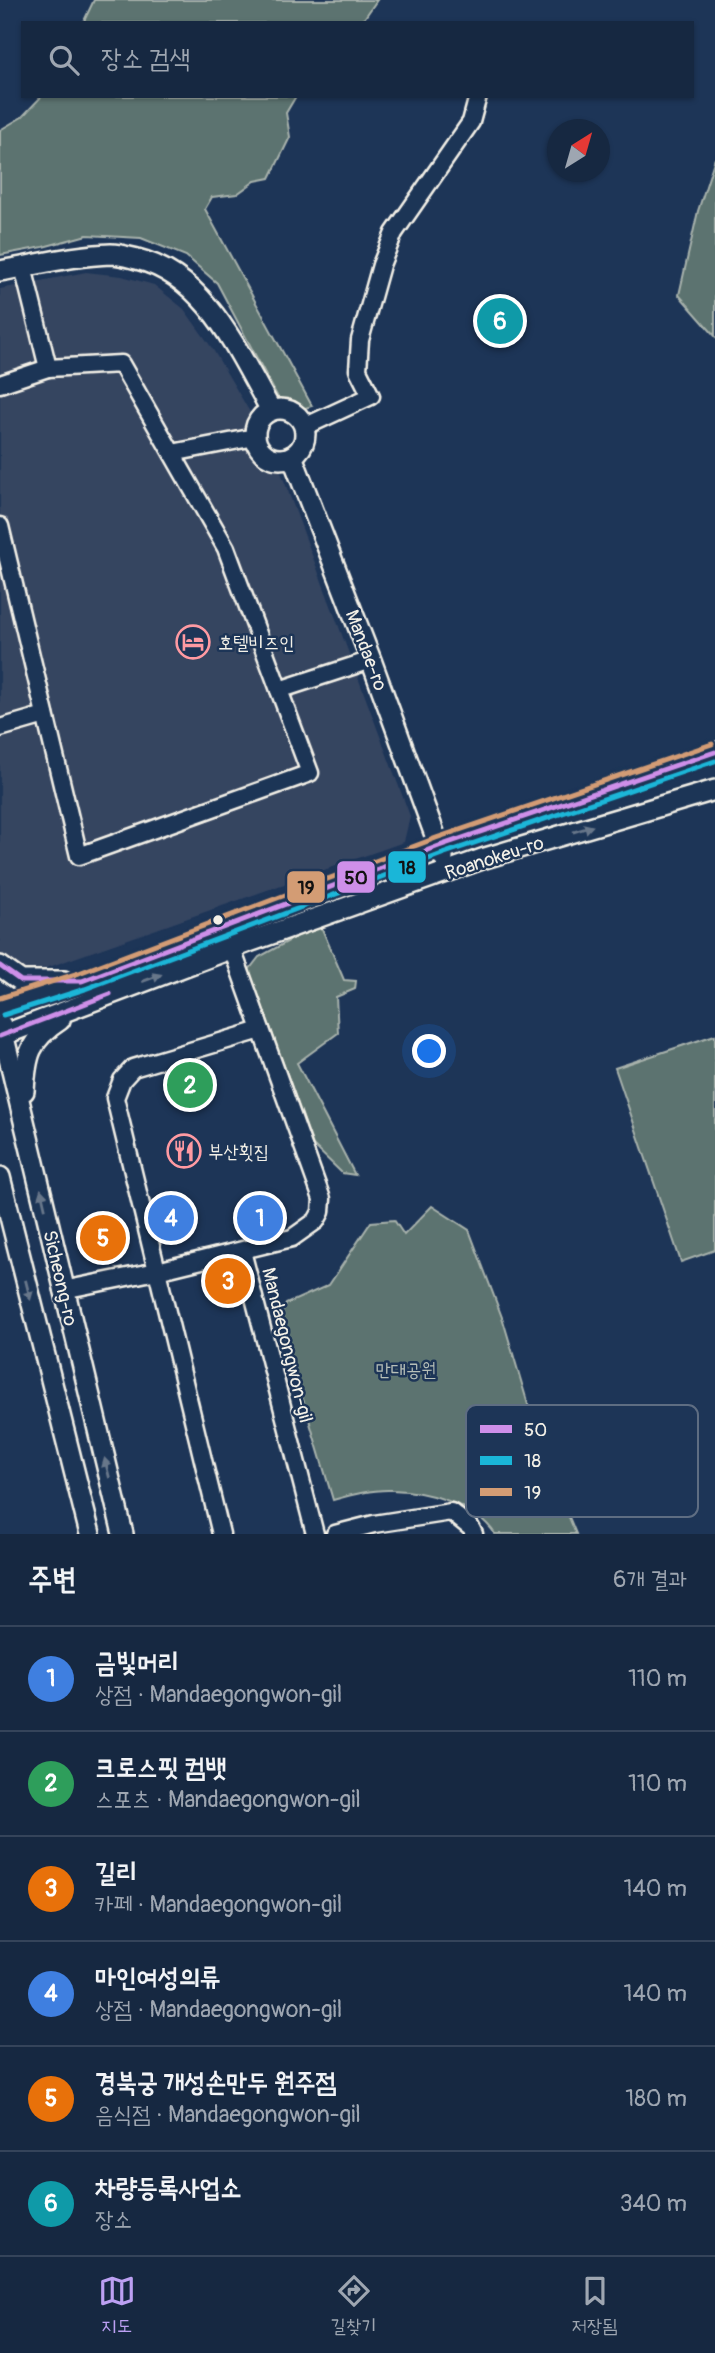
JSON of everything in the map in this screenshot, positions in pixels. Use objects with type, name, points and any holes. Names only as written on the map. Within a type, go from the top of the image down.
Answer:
[{"type":"street","points":[[304,427],[371,396],[358,370],[360,340],[381,264],[394,233],[471,122],[477,98]]},
{"type":"street","points":[[0,271],[114,254],[144,261],[172,273],[192,288],[224,327],[271,410]]},
{"type":"street","points":[[23,267],[48,368]]},
{"type":"street","points":[[0,384],[48,368],[121,364],[226,548],[310,773],[79,856],[0,526]]},
{"type":"street","points":[[284,409],[292,412],[304,427],[301,447],[292,456],[281,459],[266,455],[255,438],[260,417],[271,410],[284,409]]},
{"type":"street","points":[[172,453],[255,438]]},
{"type":"street","name":"Mandae-ro","points":[[292,456],[371,660],[448,871]]},
{"type":"street","points":[[279,690],[371,660]]},
{"type":"street","points":[[0,728],[45,715]]},
{"type":"street","name":"Roanokeu-ro","points":[[0,1007],[82,981],[439,846],[715,752]]},
{"type":"street","name":"Roanokeu-ro","points":[[1,1031],[485,858],[715,790]]},
{"type":"street","points":[[232,949],[321,1199],[321,1212],[316,1221],[292,1238],[242,1251]]},
{"type":"street","points":[[0,966],[22,981],[82,981]]},
{"type":"street","points":[[23,1113],[26,1059],[36,1040],[46,1029],[88,1002]]},
{"type":"street","points":[[221,1534],[115,1098],[122,1080],[133,1068],[261,1030]]},
{"type":"street","name":"Sicheong-ro","points":[[1,1031],[123,1534]]},
{"type":"street","name":"Sicheong-ro","points":[[0,1177],[90,1534]]},
{"type":"street","name":"Mandaegongwon-gil","points":[[63,1290],[242,1251],[315,1534]]},
{"type":"street","points":[[335,1534],[374,1524],[451,1512],[471,1528],[474,1534]]},
{"type":"shaded area","points":[[86,272],[122,276],[154,285],[184,309],[212,348],[254,419],[264,446],[276,459],[410,816],[404,842],[29,974],[0,957],[0,289]]},
{"type":"green space","points":[[94,0],[377,0],[362,21],[84,21]]},
{"type":"green space","points":[[40,98],[295,98],[286,113],[290,137],[270,178],[255,181],[237,194],[212,197],[205,209],[312,406],[292,412],[284,409],[217,283],[186,256],[141,238],[87,235],[0,255],[0,130],[22,117]]},
{"type":"green space","points":[[715,158],[715,336],[679,295],[698,211]]},
{"type":"green space","points":[[320,924],[344,980],[356,981],[355,989],[336,997],[338,1033],[297,1063],[355,1175],[342,1173],[313,1145],[249,970],[259,957]]},
{"type":"green space","points":[[715,1035],[715,1250],[681,1262],[615,1068]]},
{"type":"green space","name":"만대공원","points":[[432,1206],[469,1230],[503,1320],[528,1405],[466,1405],[466,1509],[435,1496],[392,1490],[377,1490],[333,1500],[279,1319],[286,1304],[329,1285],[371,1222],[394,1220],[404,1235]]},
{"type":"green space","name":"만대공원","points":[[478,1517],[569,1517],[576,1534],[495,1534]]},
{"type":"transit line","name":"19","points":[[0,998],[79,973],[436,838],[712,744]]},
{"type":"transit line","name":"50","points":[[0,966],[21,981],[82,981],[439,846],[715,752]]},
{"type":"transit line","name":"18","points":[[3,1015],[85,989],[442,854],[715,761]]},
{"type":"transit line","name":"50","points":[[0,1036],[110,994]]},
{"type":"place","name":"차량등록사업소","points":[[500,321]]},
{"type":"place","name":"호텔비즈인","points":[[193,642]]},
{"type":"place","name":"크로스핏 컴뱃","points":[[190,1085]]},
{"type":"place","name":"부산횟집","points":[[184,1151]]},
{"type":"place","name":"마인여성의류","points":[[171,1218]]},
{"type":"place","name":"금빛머리","points":[[260,1218]]},
{"type":"place","name":"경북궁 개성손만두 원주점","points":[[103,1238]]},
{"type":"place","name":"길리","points":[[228,1281]]}]
